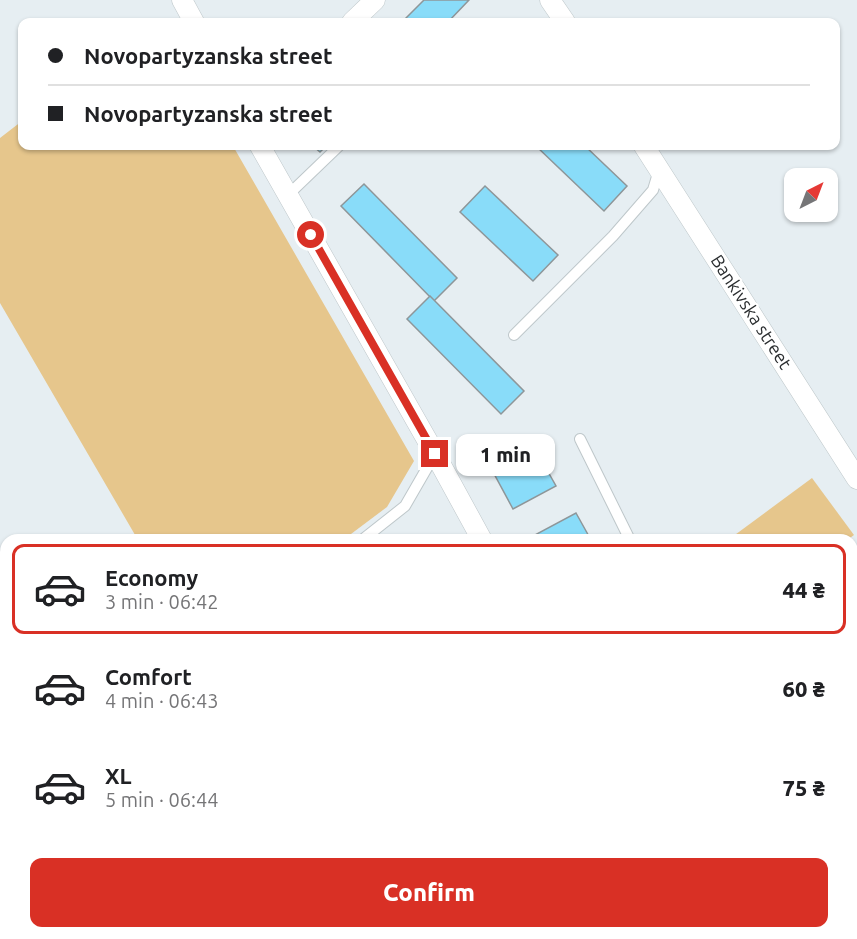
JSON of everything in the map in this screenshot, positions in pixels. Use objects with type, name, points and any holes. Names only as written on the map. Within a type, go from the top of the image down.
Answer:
[{"type":"street","points":[[182,0],[192,18]]},
{"type":"street","points":[[356,18],[375,0]]},
{"type":"street","points":[[550,0],[562,18]]},
{"type":"street","points":[[262,150],[479,534]]},
{"type":"street","name":"Bankivska street","points":[[647,150],[857,479]]},
{"type":"lane","points":[[288,195],[335,150]]},
{"type":"lane","points":[[514,334],[613,236],[653,190],[659,169]]},
{"type":"lane","points":[[580,439],[627,534]]},
{"type":"lane","points":[[370,534],[405,506],[435,454]]},
{"type":"shaded area","points":[[18,124],[18,150],[235,150],[414,461],[387,507],[351,534],[135,534],[0,303],[0,138]]},
{"type":"shaded area","points":[[812,478],[853,534],[736,534]]},
{"type":"building","points":[[424,0],[469,0],[452,18],[406,18]]},
{"type":"building","points":[[540,150],[589,150],[627,186],[604,211]]},
{"type":"building","points":[[364,184],[457,278],[434,301],[341,206]]},
{"type":"building","points":[[485,186],[558,255],[533,281],[460,212]]},
{"type":"building","points":[[430,296],[524,391],[501,414],[407,319]]},
{"type":"building","points":[[534,447],[556,486],[513,509],[492,470]]},
{"type":"building","points":[[576,513],[588,534],[537,534]]},
{"type":"route","points":[[311,235],[435,454]]}]
